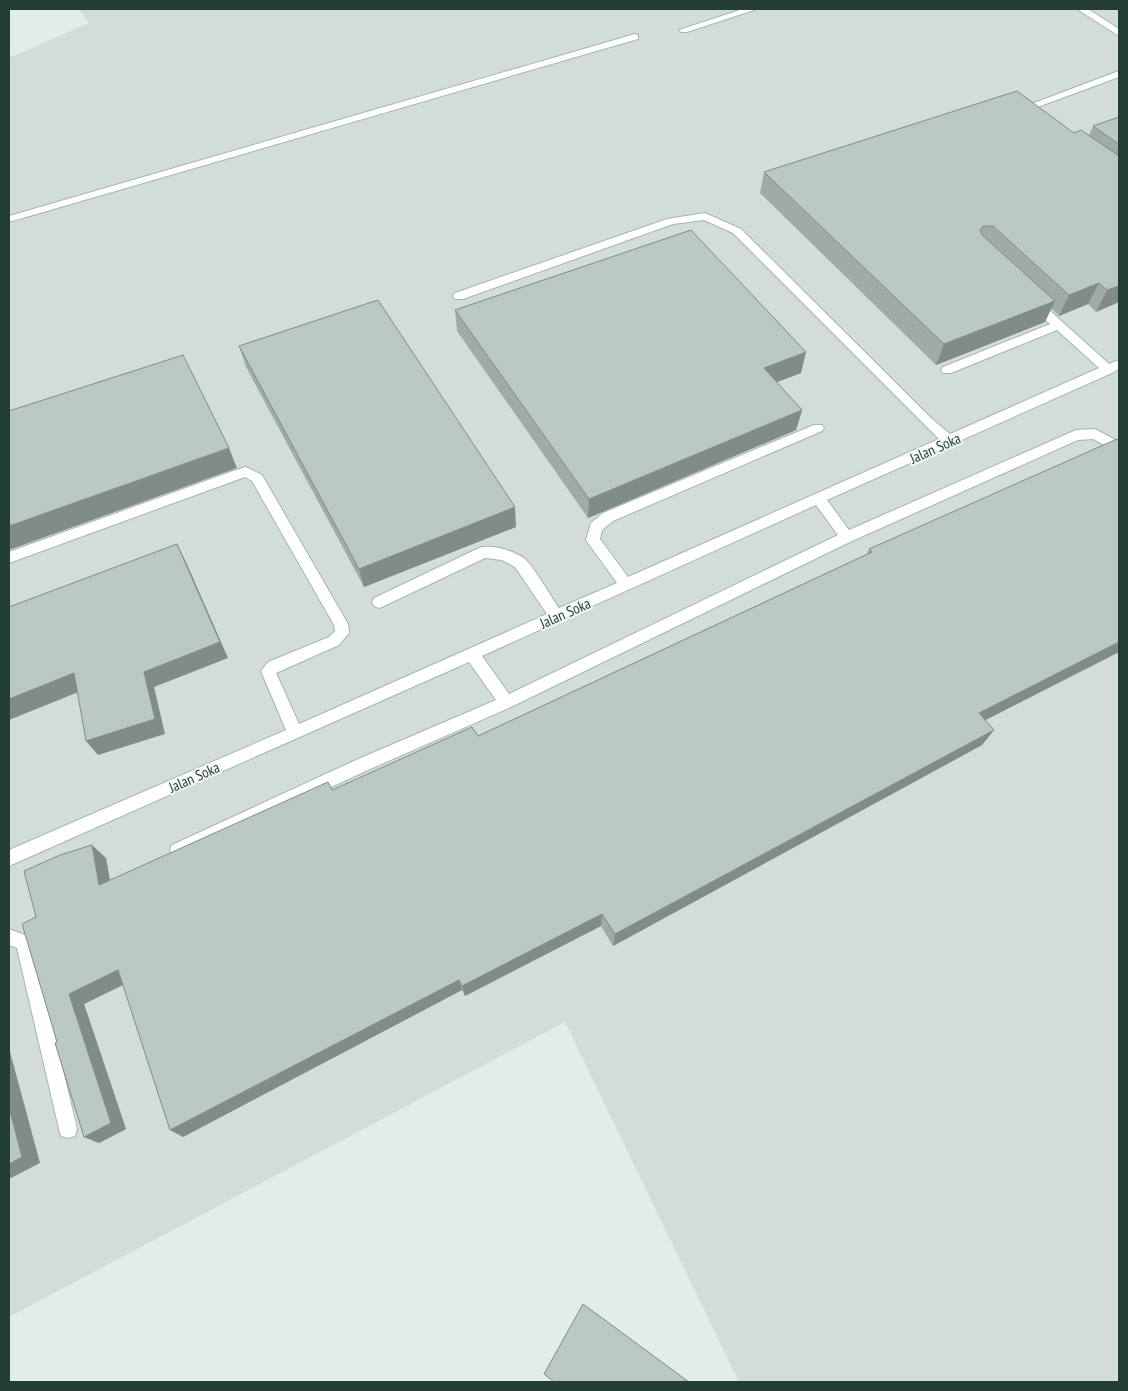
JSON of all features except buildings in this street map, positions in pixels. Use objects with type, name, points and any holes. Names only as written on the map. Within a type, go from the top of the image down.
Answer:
[{"type":"street","points":[[684,30],[752,9]]},
{"type":"street","points":[[1082,9],[1119,33]]},
{"type":"street","points":[[9,219],[635,37]]},
{"type":"street","points":[[1027,115],[1020,110],[1119,74]]},
{"type":"street","points":[[459,296],[671,221],[705,216],[737,231],[928,422],[950,441]]},
{"type":"street","points":[[1022,292],[1114,367]]},
{"type":"street","points":[[947,370],[1059,324]]},
{"type":"street","name":"Jalan Soka","points":[[9,858],[295,733],[1114,367]]},
{"type":"street","points":[[626,585],[593,540],[596,527],[608,517],[818,428]]},
{"type":"street","points":[[166,856],[362,765],[506,702],[847,536],[1076,435],[1096,434],[1119,448]]},
{"type":"street","points":[[9,558],[233,476],[246,472],[257,478],[341,624],[342,633],[334,640],[273,666],[268,671],[295,733]]},
{"type":"street","points":[[820,499],[847,536]]},
{"type":"street","points":[[378,602],[484,552],[504,555],[520,564],[557,616]]},
{"type":"street","points":[[472,654],[506,702]]},
{"type":"street","points":[[9,937],[24,943],[68,1129]]},
{"type":"shaded area","points":[[79,9],[1119,9],[1119,1382],[739,1382],[565,1022],[9,1317],[9,58],[89,23]]}]
